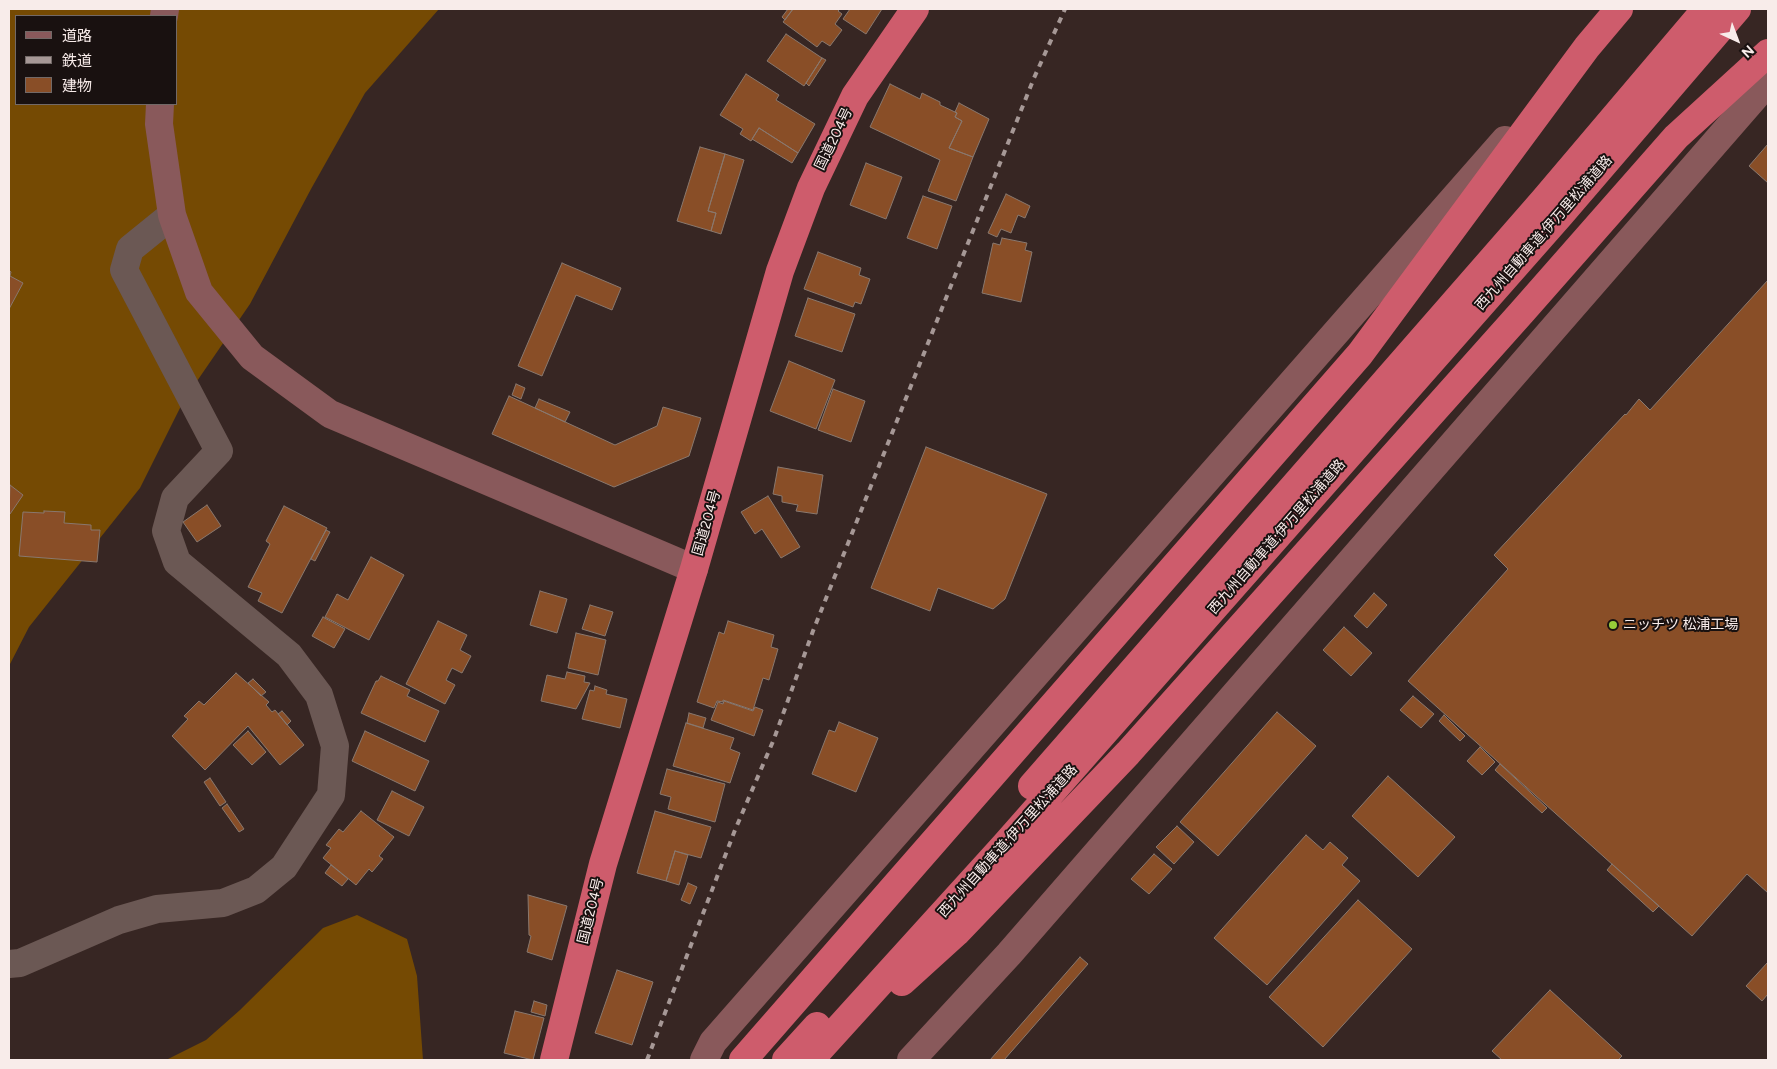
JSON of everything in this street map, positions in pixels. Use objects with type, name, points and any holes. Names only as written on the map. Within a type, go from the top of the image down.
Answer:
[{"type":"highway","name":"国道204号","points":[[554,1060],[603,864],[694,569],[780,271],[811,188],[855,96],[915,9]]},
{"type":"highway","points":[[743,1060],[1360,354],[1587,47],[1619,9]]},
{"type":"highway","name":"西九州自動車道;伊万里松浦道路","points":[[786,1060],[996,827],[1524,222],[1706,9]]},
{"type":"highway","name":"西九州自動車道;伊万里松浦道路","points":[[810,1060],[1012,838],[1555,221],[1737,9]]},
{"type":"highway","points":[[817,1060],[956,933],[1128,753],[1676,137],[1768,53]]},
{"type":"street","points":[[704,1060],[713,1042],[1587,47]]},
{"type":"street","points":[[911,1060],[1015,947],[1768,82]]},
{"type":"street","points":[[160,105],[159,124],[172,215],[199,292],[252,357],[330,414],[694,569]]},
{"type":"street","points":[[9,964],[20,963],[119,920],[157,909],[223,902],[256,890],[284,867],[331,795],[336,746],[319,695],[289,655],[177,562],[166,531],[175,498],[220,451],[124,270],[130,249],[172,215]]},
{"type":"shaded area","points":[[9,9],[439,9],[365,93],[250,304],[184,400],[140,488],[29,627],[9,666]]},
{"type":"shaded area","points":[[357,915],[407,939],[417,976],[423,1060],[166,1060],[206,1040],[240,1010],[323,928]]},
{"type":"building","points":[[788,9],[793,9],[785,20],[782,17]]},
{"type":"building","points":[[793,9],[840,9],[838,11],[842,14],[835,24],[842,30],[830,46],[822,41],[817,47],[783,22]]},
{"type":"building","points":[[850,9],[882,9],[866,34],[843,19]]},
{"type":"building","points":[[786,34],[822,58],[804,86],[767,61]]},
{"type":"building","points":[[822,58],[826,60],[809,86],[806,83]]},
{"type":"building","points":[[746,74],[779,95],[776,100],[815,124],[798,153],[759,128],[751,141],[740,134],[743,129],[720,115]]},
{"type":"building","points":[[890,84],[920,99],[922,93],[940,102],[940,105],[957,113],[955,117],[962,121],[949,148],[973,157],[956,201],[928,191],[940,160],[870,127]]},
{"type":"building","points":[[959,103],[989,119],[973,157],[949,148],[962,121],[955,117]]},
{"type":"building","points":[[759,128],[798,153],[792,163],[752,139]]},
{"type":"building","points":[[1768,144],[1768,183],[1749,166]]},
{"type":"building","points":[[700,147],[725,154],[708,211],[716,213],[711,231],[677,221]]},
{"type":"building","points":[[725,154],[744,160],[721,234],[711,231],[716,213],[708,211]]},
{"type":"building","points":[[866,163],[902,177],[886,219],[850,205]]},
{"type":"building","points":[[1006,194],[1030,206],[1025,218],[1018,215],[1011,233],[1001,229],[997,237],[988,233]]},
{"type":"building","points":[[923,196],[952,206],[937,249],[907,238]]},
{"type":"building","points":[[1002,238],[1027,243],[1025,250],[1032,252],[1021,302],[982,293],[993,243],[1000,245]]},
{"type":"building","points":[[818,252],[861,268],[859,275],[870,279],[861,304],[855,302],[853,307],[804,289]]},
{"type":"building","points":[[562,263],[621,288],[612,310],[576,295],[542,376],[518,366]]},
{"type":"building","points":[[9,270],[11,272],[10,276],[23,283],[9,309]]},
{"type":"building","name":"ニッチツ 松浦工場","points":[[1768,280],[1768,893],[1747,874],[1692,936],[1408,681],[1508,569],[1494,555],[1639,399],[1650,410]]},
{"type":"building","points":[[808,298],[855,314],[842,352],[795,336]]},
{"type":"building","points":[[789,361],[835,380],[816,429],[770,411]]},
{"type":"building","points":[[516,384],[525,388],[521,399],[512,395]]},
{"type":"building","points":[[833,389],[865,401],[851,442],[818,430]]},
{"type":"building","points":[[509,396],[615,445],[657,426],[663,407],[701,418],[689,456],[614,487],[492,434]]},
{"type":"building","points":[[539,399],[570,412],[565,422],[535,408]]},
{"type":"building","points":[[926,447],[1047,494],[1005,599],[993,609],[938,588],[930,611],[871,588]]},
{"type":"building","points":[[778,467],[823,475],[817,514],[796,511],[798,505],[782,502],[782,496],[773,494]]},
{"type":"building","points":[[10,485],[23,495],[10,514],[9,513]]},
{"type":"building","points":[[768,496],[800,547],[781,558],[762,529],[755,534],[741,512]]},
{"type":"building","points":[[207,505],[221,526],[197,542],[183,522]]},
{"type":"building","points":[[284,506],[327,528],[282,613],[258,601],[262,593],[248,587],[270,544],[266,541]]},
{"type":"building","points":[[44,511],[65,512],[64,523],[91,525],[91,530],[100,530],[97,562],[19,556],[23,512],[44,513]]},
{"type":"building","points":[[326,530],[330,532],[315,561],[311,559]]},
{"type":"building","points":[[371,557],[404,575],[369,640],[325,617],[337,594],[348,600]]},
{"type":"building","points":[[540,591],[567,599],[557,633],[530,625]]},
{"type":"building","points":[[1374,593],[1387,605],[1367,628],[1354,616]]},
{"type":"building","points":[[590,605],[613,612],[605,636],[582,629]]},
{"type":"building","points":[[323,617],[345,629],[334,648],[312,636]]},
{"type":"building","points":[[438,621],[467,635],[460,650],[471,656],[462,673],[452,668],[446,680],[455,685],[445,704],[406,684]]},
{"type":"building","points":[[728,621],[774,635],[771,647],[778,649],[769,680],[763,678],[753,710],[723,700],[723,702],[717,701],[714,708],[697,702],[719,632],[724,634]]},
{"type":"building","points":[[1344,627],[1372,653],[1351,676],[1323,650]]},
{"type":"building","points":[[576,633],[606,640],[598,675],[568,668]]},
{"type":"building","points":[[567,672],[585,676],[584,682],[590,683],[576,709],[541,701],[547,675],[565,679]]},
{"type":"building","points":[[236,673],[269,702],[266,705],[272,712],[275,710],[304,745],[280,765],[248,726],[205,770],[172,736],[188,719],[184,716],[199,701],[204,705]]},
{"type":"building","points":[[381,676],[410,690],[407,696],[439,711],[425,742],[361,713],[376,681]]},
{"type":"building","points":[[253,679],[266,692],[261,696],[248,683]]},
{"type":"building","points":[[595,686],[607,690],[606,694],[627,699],[620,728],[582,719],[590,690],[594,691]]},
{"type":"building","points":[[1413,696],[1434,714],[1421,728],[1400,710]]},
{"type":"building","points":[[724,701],[753,711],[755,707],[763,710],[754,736],[711,720],[718,702],[723,704]]},
{"type":"building","points":[[282,711],[291,721],[287,725],[278,714]]},
{"type":"building","points":[[1277,712],[1316,746],[1218,856],[1180,822]]},
{"type":"building","points":[[689,713],[706,718],[703,728],[687,723]]},
{"type":"building","points":[[1444,715],[1465,736],[1460,741],[1439,721]]},
{"type":"building","points":[[839,722],[878,738],[856,792],[812,774],[829,730],[835,732]]},
{"type":"building","points":[[686,723],[734,738],[730,749],[740,753],[730,783],[673,766]]},
{"type":"building","points":[[248,731],[266,752],[252,765],[233,745]]},
{"type":"building","points":[[365,731],[429,761],[415,791],[352,761]]},
{"type":"building","points":[[1480,747],[1495,762],[1482,775],[1467,761]]},
{"type":"building","points":[[1500,764],[1547,808],[1542,813],[1495,770]]},
{"type":"building","points":[[667,769],[725,784],[715,822],[668,809],[671,797],[660,794]]},
{"type":"building","points":[[1388,776],[1455,837],[1418,877],[1352,816]]},
{"type":"building","points":[[210,778],[226,802],[220,806],[204,782]]},
{"type":"building","points":[[392,791],[424,807],[409,836],[377,820]]},
{"type":"building","points":[[227,804],[244,829],[239,832],[222,808]]},
{"type":"building","points":[[361,811],[394,837],[379,856],[383,859],[372,872],[369,869],[356,885],[323,858],[331,848],[326,845],[339,829],[343,832]]},
{"type":"building","points":[[655,811],[711,827],[701,858],[675,851],[666,881],[637,873]]},
{"type":"building","points":[[1177,826],[1194,842],[1174,864],[1156,847]]},
{"type":"building","points":[[1306,835],[1323,850],[1330,842],[1348,858],[1342,865],[1360,881],[1267,985],[1214,938]]},
{"type":"building","points":[[675,851],[688,855],[679,885],[666,881]]},
{"type":"building","points":[[1154,854],[1172,869],[1149,894],[1131,879]]},
{"type":"building","points":[[1612,864],[1659,906],[1653,912],[1607,870]]},
{"type":"building","points":[[331,865],[348,879],[342,886],[325,873]]},
{"type":"building","points":[[688,883],[697,887],[690,904],[681,900]]},
{"type":"building","points":[[528,895],[567,906],[552,960],[527,952],[531,936],[529,935]]},
{"type":"building","points":[[1358,900],[1412,949],[1323,1047],[1269,997]]},
{"type":"building","points":[[1080,957],[1088,964],[1004,1060],[990,1060]]},
{"type":"building","points":[[1768,962],[1768,994],[1762,1001],[1746,986]]},
{"type":"building","points":[[617,970],[653,982],[632,1045],[595,1033]]},
{"type":"building","points":[[1550,990],[1622,1056],[1618,1060],[1502,1060],[1492,1051]]},
{"type":"building","points":[[534,1001],[547,1005],[545,1016],[531,1012]]},
{"type":"building","points":[[515,1011],[544,1018],[533,1060],[504,1053]]},
{"type":"railway","points":[[647,1060],[735,830],[774,739],[813,631],[1034,78],[1065,9]]},
{"type":"place","name":"ニッチツ 松浦工場","points":[[1613,625]]}]
